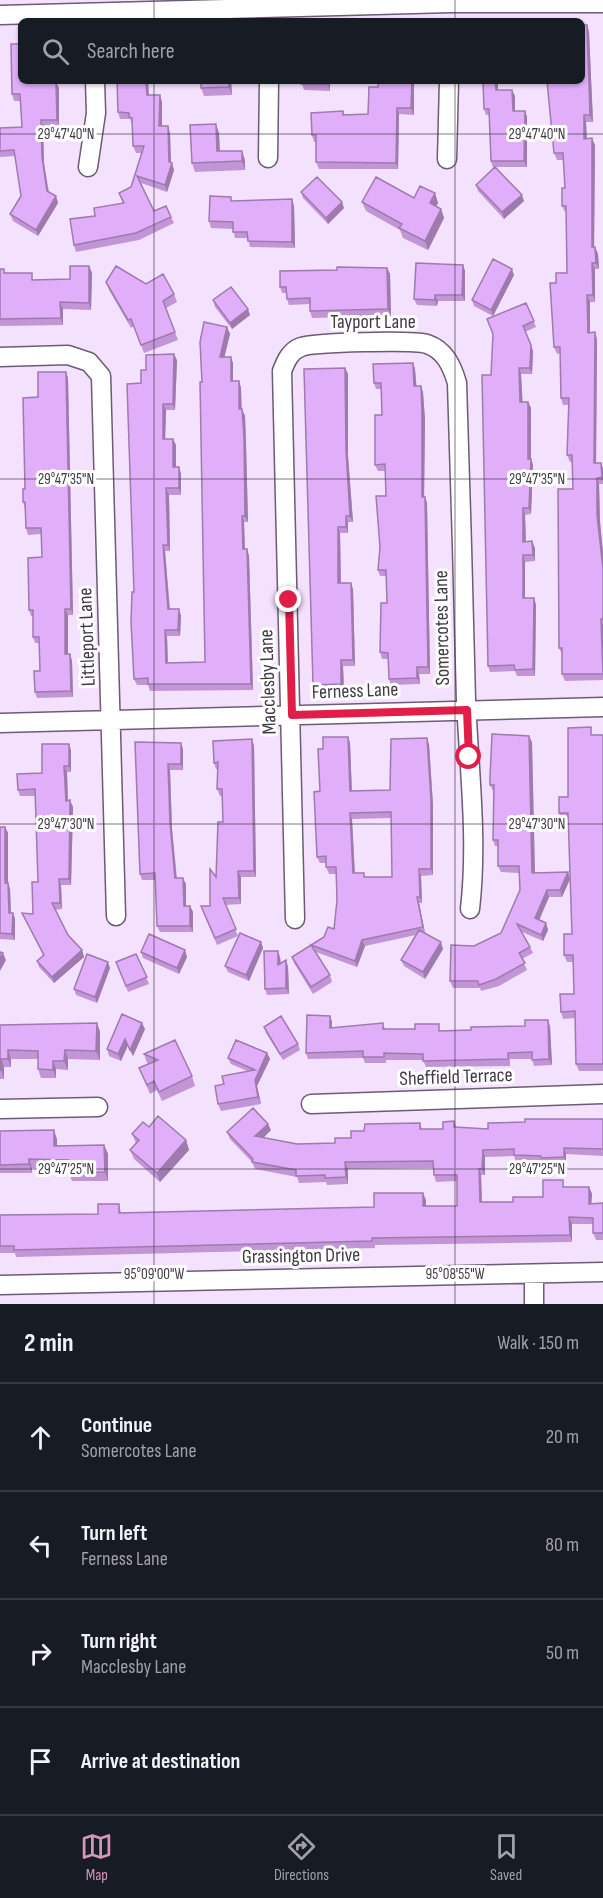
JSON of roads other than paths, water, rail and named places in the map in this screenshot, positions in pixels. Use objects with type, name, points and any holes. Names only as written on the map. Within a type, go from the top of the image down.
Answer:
[{"type":"street","points":[[0,15],[94,11],[450,8],[603,3]]},
{"type":"street","points":[[88,166],[96,113],[95,84]]},
{"type":"street","points":[[268,158],[269,84]]},
{"type":"street","points":[[447,159],[449,84]]},
{"type":"street","name":"Tayport Lane","points":[[282,371],[288,356],[301,347],[322,344],[426,344],[444,354],[452,366],[457,383]]},
{"type":"street","name":"Littleport Lane","points":[[0,357],[68,355],[89,362],[101,376],[113,720],[116,916]]},
{"type":"street","name":"Macclesby Lane","points":[[282,371],[292,715],[295,919]]},
{"type":"street","name":"Somercotes Lane","points":[[457,383],[472,838],[470,909]]},
{"type":"street","name":"Ferness Lane","points":[[0,723],[603,707]]},
{"type":"street","name":"Sheffield Terrace","points":[[311,1104],[603,1094]]},
{"type":"street","points":[[0,1109],[98,1107]]},
{"type":"street","name":"Grassington Drive","points":[[0,1286],[603,1272]]},
{"type":"street","points":[[534,1274],[534,1304]]}]
